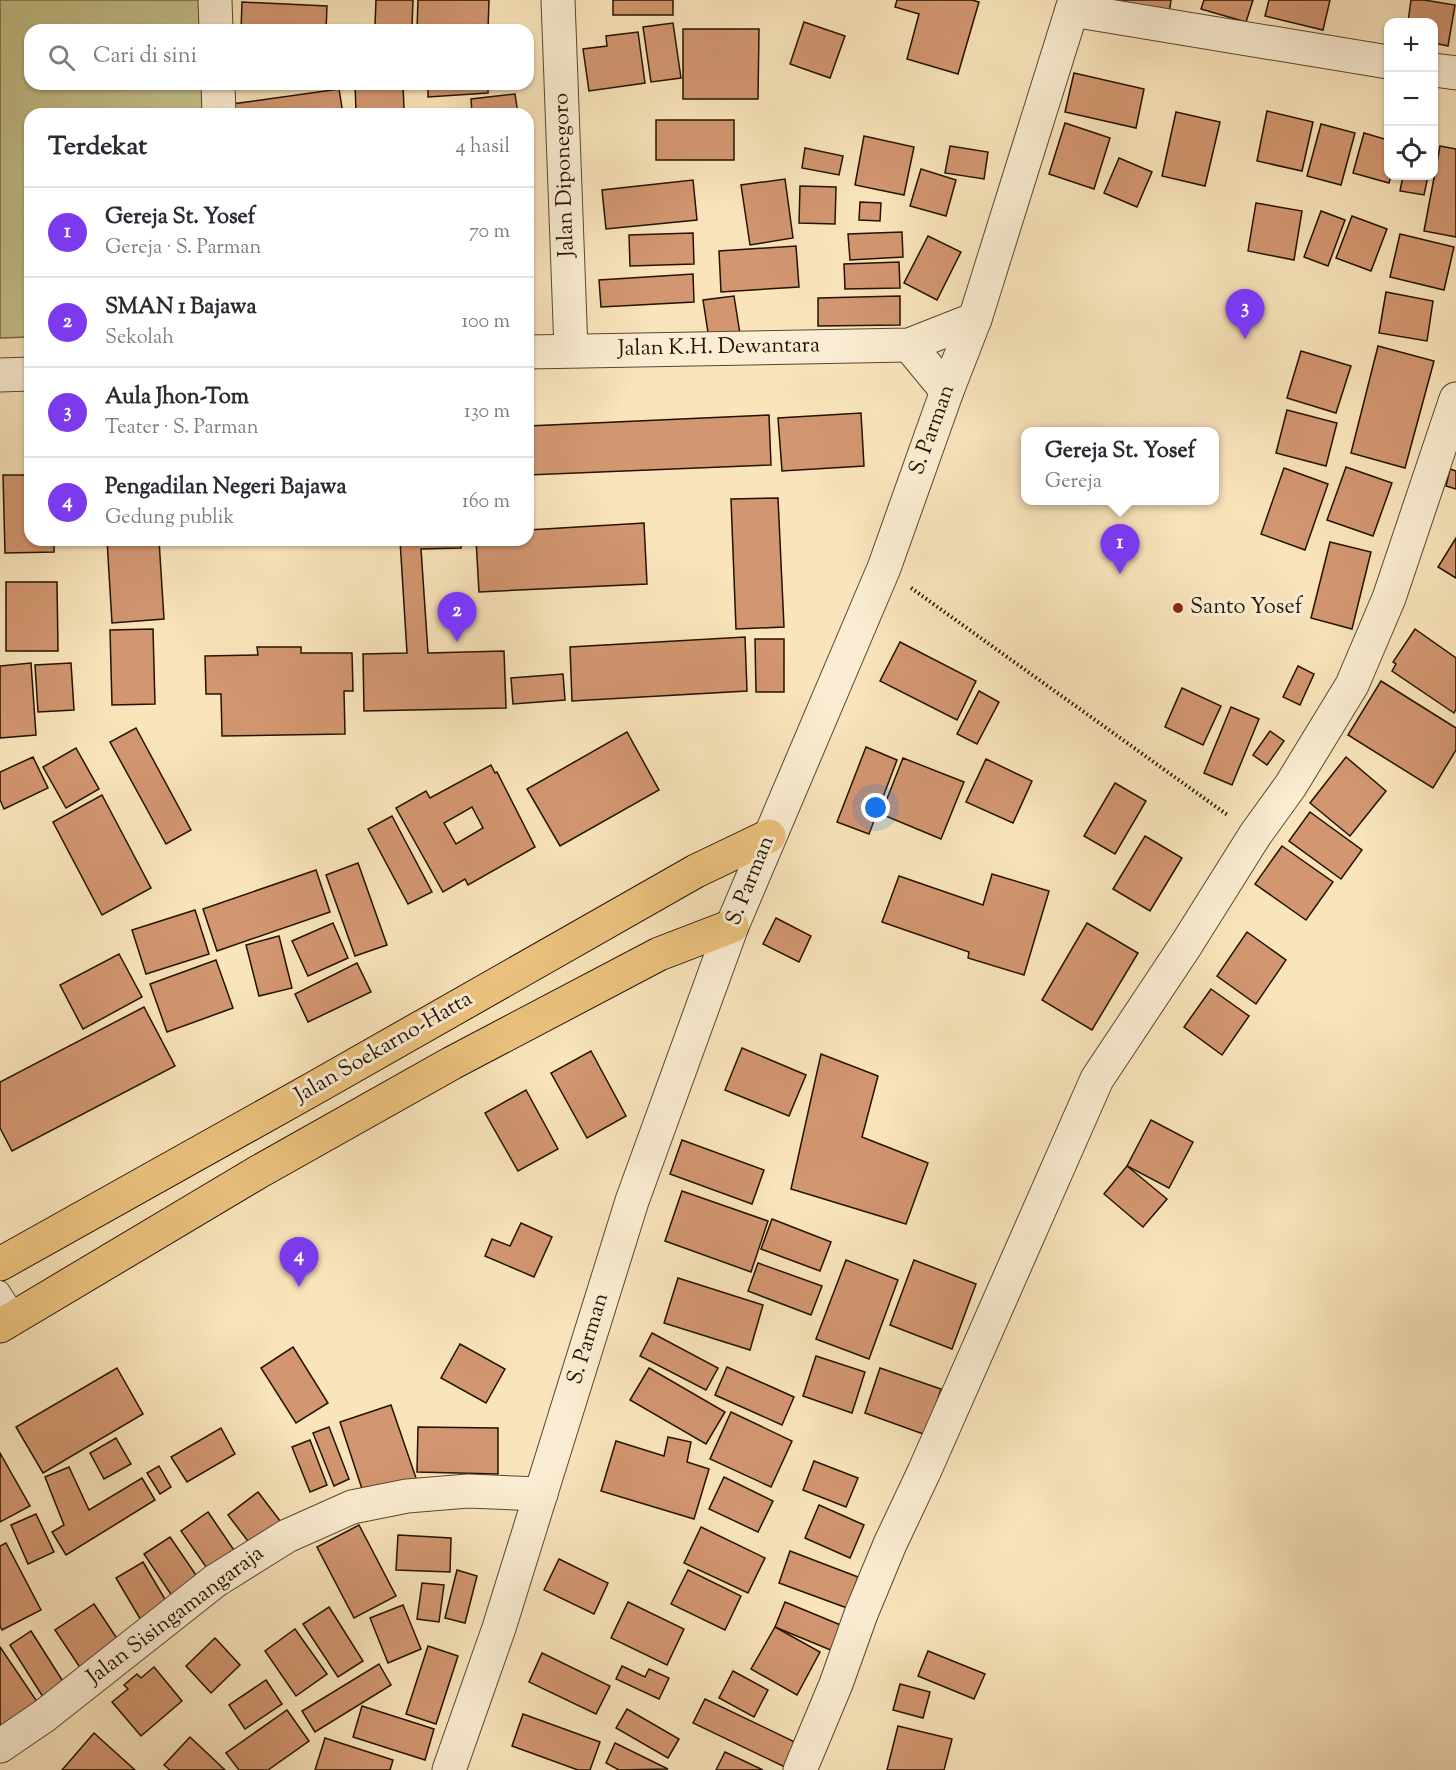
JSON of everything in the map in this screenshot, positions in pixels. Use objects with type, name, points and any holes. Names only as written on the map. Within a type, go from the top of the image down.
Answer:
[{"type":"highway","name":"Jalan Soekarno-Hatta","points":[[0,1263],[318,1086],[696,871],[769,836]]},
{"type":"highway","name":"Jalan Soekarno-Hatta","points":[[6,1311],[452,1063],[659,954],[732,926]]},
{"type":"street","points":[[215,0],[216,24]]},
{"type":"street","name":"Jalan Diponegoro","points":[[558,0],[571,350]]},
{"type":"street","points":[[1074,5],[1384,61]]},
{"type":"street","name":"S. Parman","points":[[449,1770],[499,1628],[632,1201],[732,926],[884,568],[947,391],[975,320],[1074,5]]},
{"type":"street","points":[[1438,70],[1456,73]]},
{"type":"street","points":[[218,90],[219,108]]},
{"type":"street","name":"Jalan K.H. Dewantara","points":[[534,352],[909,345],[975,320]]},
{"type":"street","points":[[909,345],[947,391]]},
{"type":"street","points":[[0,375],[24,374]]},
{"type":"street","points":[[800,1770],[890,1544],[1097,1079],[1186,945],[1255,835],[1291,785],[1352,686],[1389,598],[1456,399]]},
{"type":"street","name":"Jalan Sisingamangaraja","points":[[0,1746],[44,1716],[215,1581],[287,1536],[352,1507],[406,1496],[468,1491],[541,1494]]},
{"type":"path","points":[[884,568],[1255,835]]},
{"type":"shaded area","points":[[0,0],[208,0],[209,24],[24,24],[24,90],[211,90],[212,108],[24,108],[24,337],[0,338]]},
{"type":"building","points":[[376,0],[413,0],[412,24],[375,24]]},
{"type":"building","points":[[418,0],[489,0],[488,24],[417,24]]},
{"type":"building","points":[[613,0],[673,0],[673,15],[613,15]]},
{"type":"building","points":[[897,0],[972,0],[979,2],[958,74],[907,59],[919,14],[895,7]]},
{"type":"building","points":[[1100,0],[1171,0],[1168,21]]},
{"type":"building","points":[[1204,0],[1253,0],[1246,22],[1201,9]]},
{"type":"building","points":[[1269,0],[1330,0],[1323,30],[1265,16]]},
{"type":"building","points":[[1411,0],[1455,5],[1448,46],[1438,44],[1438,18],[1409,18]]},
{"type":"building","points":[[242,2],[327,6],[326,24],[241,24]]},
{"type":"building","points":[[804,22],[845,36],[830,78],[790,64]]},
{"type":"building","points":[[673,23],[681,78],[651,82],[643,27]]},
{"type":"building","points":[[683,29],[759,29],[758,99],[683,99]]},
{"type":"building","points":[[638,32],[645,83],[589,91],[583,49],[607,46],[606,36]]},
{"type":"building","points":[[1074,73],[1144,89],[1136,128],[1065,112]]},
{"type":"building","points":[[339,90],[342,108],[232,108],[232,104]]},
{"type":"building","points":[[355,90],[403,90],[404,108],[356,108]]},
{"type":"building","points":[[428,90],[488,90],[488,93],[428,97]]},
{"type":"building","points":[[515,94],[517,108],[472,108],[471,99]]},
{"type":"building","points":[[1267,111],[1313,122],[1302,171],[1257,161]]},
{"type":"building","points":[[1176,112],[1220,122],[1205,186],[1162,176]]},
{"type":"building","points":[[656,120],[734,120],[734,160],[656,160]]},
{"type":"building","points":[[1065,123],[1110,138],[1094,189],[1049,174]]},
{"type":"building","points":[[1321,124],[1355,133],[1341,185],[1307,176]]},
{"type":"building","points":[[1364,133],[1384,139],[1384,180],[1390,180],[1389,183],[1353,173]]},
{"type":"building","points":[[864,136],[914,147],[904,195],[855,185]]},
{"type":"building","points":[[950,146],[988,152],[984,179],[945,173]]},
{"type":"building","points":[[1440,146],[1456,149],[1456,237],[1424,231],[1434,180],[1438,180]]},
{"type":"building","points":[[805,148],[843,156],[839,175],[802,168]]},
{"type":"building","points":[[1119,158],[1152,172],[1137,207],[1104,193]]},
{"type":"building","points":[[921,169],[956,180],[946,216],[910,206]]},
{"type":"building","points":[[785,179],[793,238],[750,245],[741,185]]},
{"type":"building","points":[[693,180],[697,220],[606,229],[602,190]]},
{"type":"building","points":[[1402,180],[1427,180],[1424,195],[1400,191]]},
{"type":"building","points":[[800,186],[836,187],[835,224],[799,223]]},
{"type":"building","points":[[860,202],[881,203],[880,221],[859,220]]},
{"type":"building","points":[[1256,203],[1302,211],[1294,260],[1248,251]]},
{"type":"building","points":[[1321,211],[1345,220],[1328,266],[1304,257]]},
{"type":"building","points":[[1352,216],[1387,229],[1371,271],[1336,258]]},
{"type":"building","points":[[902,232],[903,257],[850,260],[848,234]]},
{"type":"building","points":[[693,233],[694,264],[630,266],[629,235]]},
{"type":"building","points":[[1400,234],[1454,247],[1444,290],[1390,277]]},
{"type":"building","points":[[928,236],[961,252],[937,300],[904,283]]},
{"type":"building","points":[[796,246],[799,287],[721,292],[719,251]]},
{"type":"building","points":[[899,262],[900,288],[845,289],[844,264]]},
{"type":"building","points":[[693,274],[694,302],[601,307],[599,280]]},
{"type":"building","points":[[1386,292],[1433,301],[1427,341],[1379,333]]},
{"type":"building","points":[[734,296],[740,334],[709,339],[703,300]]},
{"type":"building","points":[[900,296],[900,325],[818,326],[818,298]]},
{"type":"building","points":[[1378,346],[1434,361],[1405,468],[1351,453]]},
{"type":"building","points":[[1301,351],[1351,366],[1336,413],[1287,398]]},
{"type":"building","points":[[1287,410],[1337,423],[1326,466],[1276,453]]},
{"type":"building","points":[[861,413],[864,466],[782,471],[778,418]]},
{"type":"building","points":[[769,415],[771,465],[534,475],[534,426]]},
{"type":"building","points":[[1346,467],[1392,483],[1373,536],[1327,520]]},
{"type":"building","points":[[1284,468],[1328,484],[1305,550],[1261,534]]},
{"type":"building","points":[[1450,469],[1456,471],[1456,489],[1446,486]]},
{"type":"building","points":[[3,475],[24,475],[24,546],[54,546],[54,552],[5,553]]},
{"type":"building","points":[[778,498],[784,627],[736,629],[731,499]]},
{"type":"building","points":[[644,523],[647,584],[479,592],[476,546],[534,546],[534,530]]},
{"type":"building","points":[[1456,538],[1456,578],[1438,567]]},
{"type":"building","points":[[1330,542],[1371,552],[1352,629],[1311,618]]},
{"type":"building","points":[[107,546],[159,546],[164,619],[112,623]]},
{"type":"building","points":[[400,546],[461,546],[461,548],[421,549],[428,653],[504,651],[506,708],[364,711],[363,654],[407,653]]},
{"type":"building","points":[[6,582],[57,582],[58,651],[6,651]]},
{"type":"building","points":[[153,629],[155,704],[112,705],[110,630]]},
{"type":"building","points":[[1415,629],[1456,658],[1456,709],[1454,713],[1392,671],[1396,664],[1393,662]]},
{"type":"building","points":[[745,637],[747,691],[572,701],[570,647]]},
{"type":"building","points":[[755,639],[784,639],[784,692],[756,692]]},
{"type":"building","points":[[900,642],[976,681],[957,720],[880,681]]},
{"type":"building","points":[[257,647],[301,647],[301,653],[352,653],[353,691],[344,691],[345,734],[222,736],[221,694],[206,694],[205,656],[258,655]]},
{"type":"building","points":[[31,663],[36,735],[0,738],[0,666]]},
{"type":"building","points":[[71,663],[74,710],[38,712],[35,665]]},
{"type":"building","points":[[1298,666],[1314,674],[1300,705],[1283,697]]},
{"type":"building","points":[[563,674],[565,700],[513,704],[511,678]]},
{"type":"building","points":[[1381,681],[1456,728],[1456,750],[1433,788],[1348,735]]},
{"type":"building","points":[[1182,688],[1221,706],[1203,745],[1165,727]]},
{"type":"building","points":[[979,691],[999,702],[977,744],[957,734]]},
{"type":"building","points":[[1231,707],[1259,719],[1232,785],[1204,773]]},
{"type":"building","points":[[136,728],[191,830],[166,844],[110,742]]},
{"type":"building","points":[[1270,731],[1284,741],[1267,765],[1253,755]]},
{"type":"building","points":[[627,732],[659,790],[560,846],[527,789]]},
{"type":"building","points":[[866,747],[897,760],[869,834],[837,822]]},
{"type":"building","points":[[76,748],[99,789],[66,808],[43,767]]},
{"type":"building","points":[[33,757],[48,788],[4,809],[0,800],[0,772]]},
{"type":"building","points":[[1346,757],[1386,791],[1350,836],[1310,803]]},
{"type":"building","points":[[903,758],[964,782],[941,839],[881,814]]},
{"type":"building","points":[[986,759],[1032,781],[1013,823],[966,802]]},
{"type":"building","points":[[491,765],[495,773],[497,772],[535,847],[468,885],[465,879],[443,892],[396,808],[426,791],[430,798]],"holes":[[[472,807],[483,828],[456,844],[444,823]]]},
{"type":"building","points":[[1115,783],[1146,801],[1115,854],[1084,836]]},
{"type":"building","points":[[102,795],[151,888],[102,915],[53,822]]},
{"type":"building","points":[[1310,812],[1362,850],[1341,879],[1289,841]]},
{"type":"building","points":[[392,816],[432,892],[408,904],[368,829]]},
{"type":"building","points":[[1145,836],[1182,858],[1150,911],[1113,889]]},
{"type":"building","points":[[1282,846],[1333,882],[1306,920],[1255,884]]},
{"type":"building","points":[[358,863],[387,945],[355,956],[326,875]]},
{"type":"building","points":[[316,870],[330,912],[217,951],[203,909]]},
{"type":"building","points":[[992,874],[1049,891],[1024,975],[968,958],[969,952],[882,922],[899,876],[983,905]]},
{"type":"building","points":[[195,910],[209,954],[146,974],[132,930]]},
{"type":"building","points":[[776,918],[811,936],[799,962],[763,944]]},
{"type":"building","points":[[333,923],[348,958],[308,976],[292,941]]},
{"type":"building","points":[[1087,923],[1138,953],[1092,1030],[1042,1000]]},
{"type":"building","points":[[1247,932],[1286,960],[1256,1004],[1217,976]]},
{"type":"building","points":[[279,936],[292,988],[259,996],[246,945]]},
{"type":"building","points":[[119,954],[142,997],[83,1029],[60,985]]},
{"type":"building","points":[[216,960],[233,1008],[167,1032],[150,984]]},
{"type":"building","points":[[357,963],[371,992],[308,1022],[295,994]]},
{"type":"building","points":[[1211,989],[1249,1016],[1222,1055],[1184,1027]]},
{"type":"building","points":[[144,1007],[175,1066],[12,1151],[0,1128],[0,1082]]},
{"type":"building","points":[[742,1048],[806,1075],[789,1116],[725,1090]]},
{"type":"building","points":[[591,1051],[626,1116],[587,1138],[551,1073]]},
{"type":"building","points":[[821,1054],[878,1076],[862,1137],[928,1163],[906,1224],[791,1189]]},
{"type":"building","points":[[526,1090],[558,1149],[518,1171],[485,1113]]},
{"type":"building","points":[[1151,1120],[1193,1142],[1169,1188],[1127,1166]]},
{"type":"building","points":[[682,1140],[764,1170],[752,1204],[670,1174]]},
{"type":"building","points":[[1127,1166],[1167,1199],[1143,1227],[1104,1194]]},
{"type":"building","points":[[682,1191],[768,1221],[751,1272],[665,1241]]},
{"type":"building","points":[[772,1219],[831,1242],[820,1271],[761,1249]]},
{"type":"building","points":[[521,1223],[552,1237],[534,1277],[485,1256],[492,1239],[510,1246]]},
{"type":"building","points":[[846,1260],[898,1280],[869,1359],[816,1339]]},
{"type":"building","points":[[914,1260],[976,1284],[952,1349],[890,1325]]},
{"type":"building","points":[[758,1263],[822,1286],[811,1315],[748,1291]]},
{"type":"building","points":[[678,1278],[763,1305],[750,1350],[664,1323]]},
{"type":"building","points":[[652,1333],[718,1368],[706,1390],[640,1356]]},
{"type":"building","points":[[460,1344],[505,1369],[486,1403],[441,1378]]},
{"type":"building","points":[[293,1347],[328,1403],[296,1423],[261,1368]]},
{"type":"building","points":[[816,1356],[865,1372],[852,1413],[803,1396]]},
{"type":"building","points":[[727,1367],[794,1397],[782,1425],[715,1395]]},
{"type":"building","points":[[117,1368],[143,1414],[43,1473],[16,1427]]},
{"type":"building","points":[[649,1368],[725,1412],[706,1444],[630,1400]]},
{"type":"building","points":[[880,1368],[941,1389],[926,1435],[865,1413]]},
{"type":"building","points":[[391,1405],[417,1481],[365,1498],[340,1422]]},
{"type":"building","points":[[731,1412],[792,1441],[771,1487],[710,1459]]},
{"type":"building","points":[[329,1427],[349,1479],[334,1486],[313,1433]]},
{"type":"building","points":[[418,1427],[498,1428],[498,1474],[417,1472]]},
{"type":"building","points":[[221,1428],[235,1454],[187,1482],[171,1457]]},
{"type":"building","points":[[668,1437],[691,1442],[687,1462],[709,1469],[694,1519],[601,1491],[616,1441],[664,1456]]},
{"type":"building","points":[[116,1438],[131,1464],[104,1479],[90,1453]]},
{"type":"building","points":[[310,1440],[327,1485],[310,1492],[292,1447]]},
{"type":"building","points":[[0,1453],[30,1506],[0,1522]]},
{"type":"building","points":[[814,1461],[858,1478],[846,1507],[803,1490]]},
{"type":"building","points":[[159,1466],[171,1487],[160,1494],[147,1473]]},
{"type":"building","points":[[69,1467],[89,1510],[142,1478],[155,1500],[66,1555],[52,1532],[64,1525],[45,1477]]},
{"type":"building","points":[[724,1477],[773,1501],[758,1532],[709,1509]]},
{"type":"building","points":[[258,1492],[284,1526],[254,1549],[228,1515]]},
{"type":"building","points":[[819,1505],[864,1525],[850,1558],[805,1538]]},
{"type":"building","points":[[208,1512],[238,1556],[211,1574],[181,1531]]},
{"type":"building","points":[[36,1514],[54,1552],[28,1564],[11,1525]]},
{"type":"building","points":[[359,1525],[396,1596],[354,1618],[317,1547]]},
{"type":"building","points":[[701,1527],[765,1558],[748,1593],[684,1563]]},
{"type":"building","points":[[398,1535],[451,1538],[450,1572],[396,1570]]},
{"type":"building","points":[[170,1537],[198,1578],[172,1596],[144,1554]]},
{"type":"building","points":[[6,1543],[41,1610],[2,1630],[0,1626],[0,1546]]},
{"type":"building","points":[[790,1551],[858,1577],[847,1608],[779,1583]]},
{"type":"building","points":[[559,1559],[608,1583],[594,1614],[544,1590]]},
{"type":"building","points":[[143,1562],[169,1606],[142,1622],[116,1578]]},
{"type":"building","points":[[457,1570],[477,1576],[465,1623],[445,1618]]},
{"type":"building","points":[[688,1570],[741,1596],[725,1630],[671,1604]]},
{"type":"building","points":[[422,1583],[444,1585],[439,1622],[417,1619]]},
{"type":"building","points":[[628,1602],[684,1629],[667,1665],[611,1638]]},
{"type":"building","points":[[785,1602],[843,1626],[833,1651],[775,1627]]},
{"type":"building","points":[[94,1604],[120,1643],[81,1669],[55,1630]]},
{"type":"building","points":[[403,1605],[421,1649],[388,1663],[370,1618]]},
{"type":"building","points":[[329,1607],[363,1661],[338,1677],[303,1624]]},
{"type":"building","points":[[775,1627],[820,1652],[797,1695],[751,1669]]},
{"type":"building","points":[[295,1629],[327,1674],[296,1696],[265,1651]]},
{"type":"building","points":[[31,1631],[64,1683],[43,1697],[10,1645]]},
{"type":"building","points":[[215,1638],[240,1665],[211,1693],[186,1666]]},
{"type":"building","points":[[428,1646],[458,1656],[436,1724],[406,1714]]},
{"type":"building","points":[[0,1647],[40,1706],[4,1731],[0,1724]]},
{"type":"building","points":[[928,1651],[985,1674],[974,1699],[918,1676]]},
{"type":"building","points":[[542,1653],[610,1686],[596,1714],[529,1682]]},
{"type":"building","points":[[379,1664],[391,1685],[315,1732],[302,1711]]},
{"type":"building","points":[[622,1666],[645,1677],[649,1669],[669,1678],[659,1699],[616,1679]]},
{"type":"building","points":[[154,1667],[182,1701],[141,1736],[112,1702],[128,1689],[124,1685],[137,1674],[141,1678]]},
{"type":"building","points":[[733,1671],[768,1690],[754,1717],[719,1698]]},
{"type":"building","points":[[266,1680],[282,1704],[245,1729],[229,1705]]},
{"type":"building","points":[[900,1684],[930,1692],[923,1718],[893,1710]]},
{"type":"building","points":[[705,1699],[799,1744],[787,1768],[693,1723]]},
{"type":"building","points":[[362,1706],[434,1729],[425,1760],[353,1737]]},
{"type":"building","points":[[627,1709],[679,1739],[668,1758],[616,1728]]},
{"type":"building","points":[[287,1710],[309,1741],[268,1770],[239,1770],[226,1753]]},
{"type":"building","points":[[523,1714],[600,1742],[590,1770],[578,1770],[512,1746]]},
{"type":"building","points":[[898,1726],[952,1739],[944,1770],[887,1770]]},
{"type":"building","points":[[94,1733],[135,1770],[62,1770]]},
{"type":"building","points":[[190,1737],[225,1770],[170,1770],[164,1765]]},
{"type":"building","points":[[325,1738],[393,1760],[390,1770],[315,1770]]},
{"type":"building","points":[[615,1743],[668,1769],[619,1770],[606,1763]]},
{"type":"building","points":[[725,1752],[763,1770],[716,1770]]},
{"type":"place","name":"Aula Jhon-Tom","points":[[1245,339]]},
{"type":"place","name":"Gereja St. Yosef","points":[[1120,574]]},
{"type":"place","name":"Santo Yosef","points":[[1178,608]]},
{"type":"place","name":"SMAN 1 Bajawa","points":[[457,642]]},
{"type":"place","name":"Pengadilan Negeri Bajawa","points":[[299,1287]]}]
